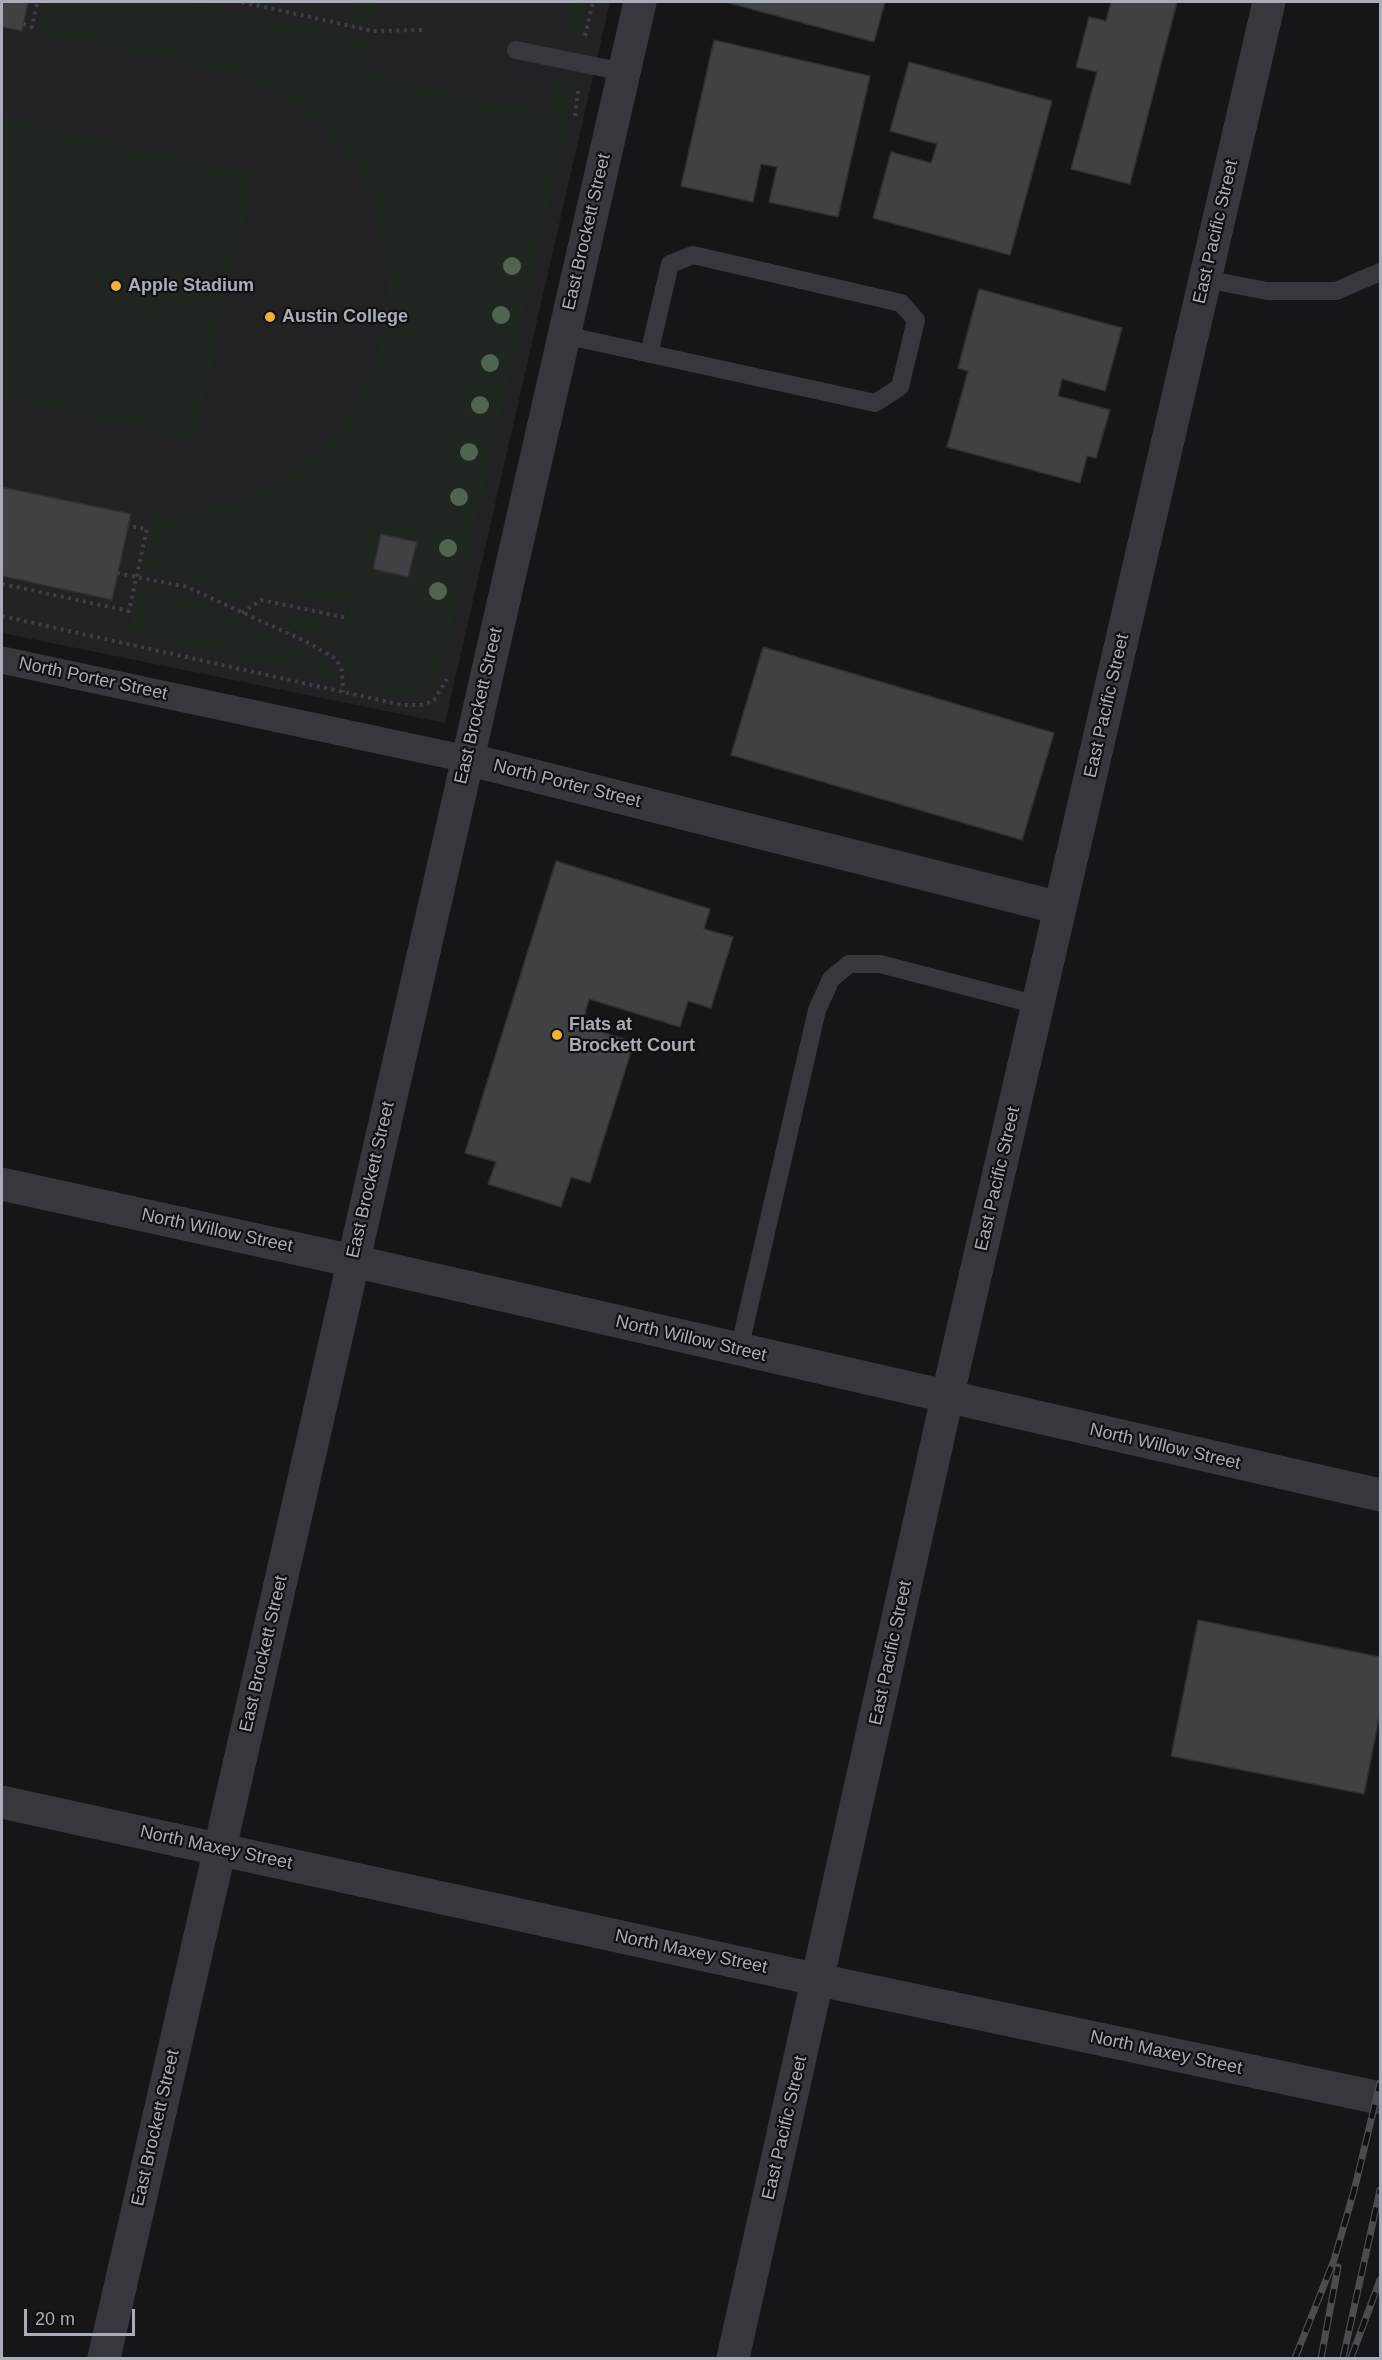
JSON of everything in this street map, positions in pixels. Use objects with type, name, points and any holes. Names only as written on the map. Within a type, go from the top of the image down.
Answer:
[{"type":"street","name":"East Brockett Street","points":[[104,2358],[640,2]]},
{"type":"street","name":"East Pacific Street","points":[[733,2358],[947,1398],[1269,2]]},
{"type":"street","name":"North Porter Street","points":[[2,660],[467,759],[1060,908]]},
{"type":"street","name":"North Willow Street","points":[[2,1184],[353,1261],[1380,1495]]},
{"type":"street","name":"North Maxey Street","points":[[2,1802],[819,1980],[1380,2098]]},
{"type":"lane","points":[[516,50],[624,72]]},
{"type":"lane","points":[[564,335],[649,354],[875,403],[900,387],[916,320],[901,303],[693,255],[670,264],[649,354]]},
{"type":"lane","points":[[1205,279],[1267,291],[1336,291],[1380,272]]},
{"type":"lane","points":[[739,1350],[817,1010],[831,979],[849,964],[880,964],[1038,1005]]},
{"type":"path","points":[[23,24],[32,27],[37,2]]},
{"type":"path","points":[[242,2],[374,31],[425,30]]},
{"type":"path","points":[[572,128],[581,63],[593,2]]},
{"type":"path","points":[[2,584],[129,611],[147,529],[128,525]]},
{"type":"path","points":[[117,573],[187,587],[307,642],[336,659],[342,671],[343,692]]},
{"type":"path","points":[[242,613],[261,600],[348,618]]},
{"type":"path","points":[[2,616],[402,705],[423,705],[434,700],[449,674]]},
{"type":"shaded area","name":"Austin College","points":[[2,2],[610,2],[445,723],[2,633]]},
{"type":"shaded area","points":[[46,2],[193,2],[372,41],[366,72],[548,115],[555,84],[560,77],[575,75],[575,89],[446,654],[438,677],[427,690],[396,693],[353,684],[347,662],[330,643],[258,613],[264,610],[346,627],[351,606],[258,588],[239,600],[196,579],[142,569],[154,516],[189,514],[226,506],[246,499],[276,483],[314,454],[332,436],[359,398],[377,357],[383,333],[388,285],[379,220],[374,201],[355,166],[329,133],[300,108],[242,77],[145,54],[39,35]]},
{"type":"shaded area","points":[[352,2],[380,2],[377,16],[368,23],[348,19]]},
{"type":"shaded area","points":[[573,2],[589,2],[578,42],[567,31]]},
{"type":"shaded area","name":"Apple Stadium","points":[[2,118],[255,174],[195,441],[2,398]]},
{"type":"shaded area","points":[[138,586],[194,597],[250,628],[318,656],[331,669],[336,680],[128,633]]},
{"type":"building","points":[[2,2],[28,2],[22,31],[2,27]]},
{"type":"building","points":[[725,2],[885,2],[874,42]]},
{"type":"building","points":[[1111,2],[1177,2],[1130,184],[1071,169],[1097,72],[1076,67],[1089,17],[1106,21]]},
{"type":"building","points":[[714,40],[870,76],[838,217],[769,202],[777,167],[761,164],[753,202],[681,186]]},
{"type":"building","points":[[909,62],[1052,101],[1010,255],[873,218],[891,152],[931,163],[937,144],[890,131]]},
{"type":"building","points":[[979,289],[1122,328],[1105,391],[1062,379],[1058,396],[1110,410],[1096,458],[1087,456],[1080,483],[947,447],[968,371],[958,368]]},
{"type":"building","points":[[2,487],[131,514],[112,600],[2,576]]},
{"type":"building","points":[[381,534],[417,542],[408,577],[373,569]]},
{"type":"building","points":[[763,647],[1054,733],[1022,840],[731,755]]},
{"type":"building","name":"Flats at Brockett Court","points":[[556,861],[710,909],[704,929],[733,937],[711,1008],[688,1001],[680,1027],[589,999],[582,1026],[634,1042],[590,1183],[571,1177],[561,1207],[488,1184],[496,1162],[465,1153]]},
{"type":"building","points":[[1198,1620],[1380,1657],[1380,1713],[1364,1794],[1171,1756]]},
{"type":"railway","points":[[1295,2358],[1334,2260],[1354,2191],[1380,2083]]},
{"type":"railway","points":[[1343,2358],[1380,2190]]},
{"type":"railway","points":[[1321,2358],[1338,2267]]},
{"type":"railway","points":[[1351,2358],[1380,2280]]},
{"type":"place","name":"Apple Stadium","points":[[116,286]]},
{"type":"place","name":"Austin College","points":[[270,317]]},
{"type":"place","name":"Flats at Brockett Court","points":[[557,1035]]}]
